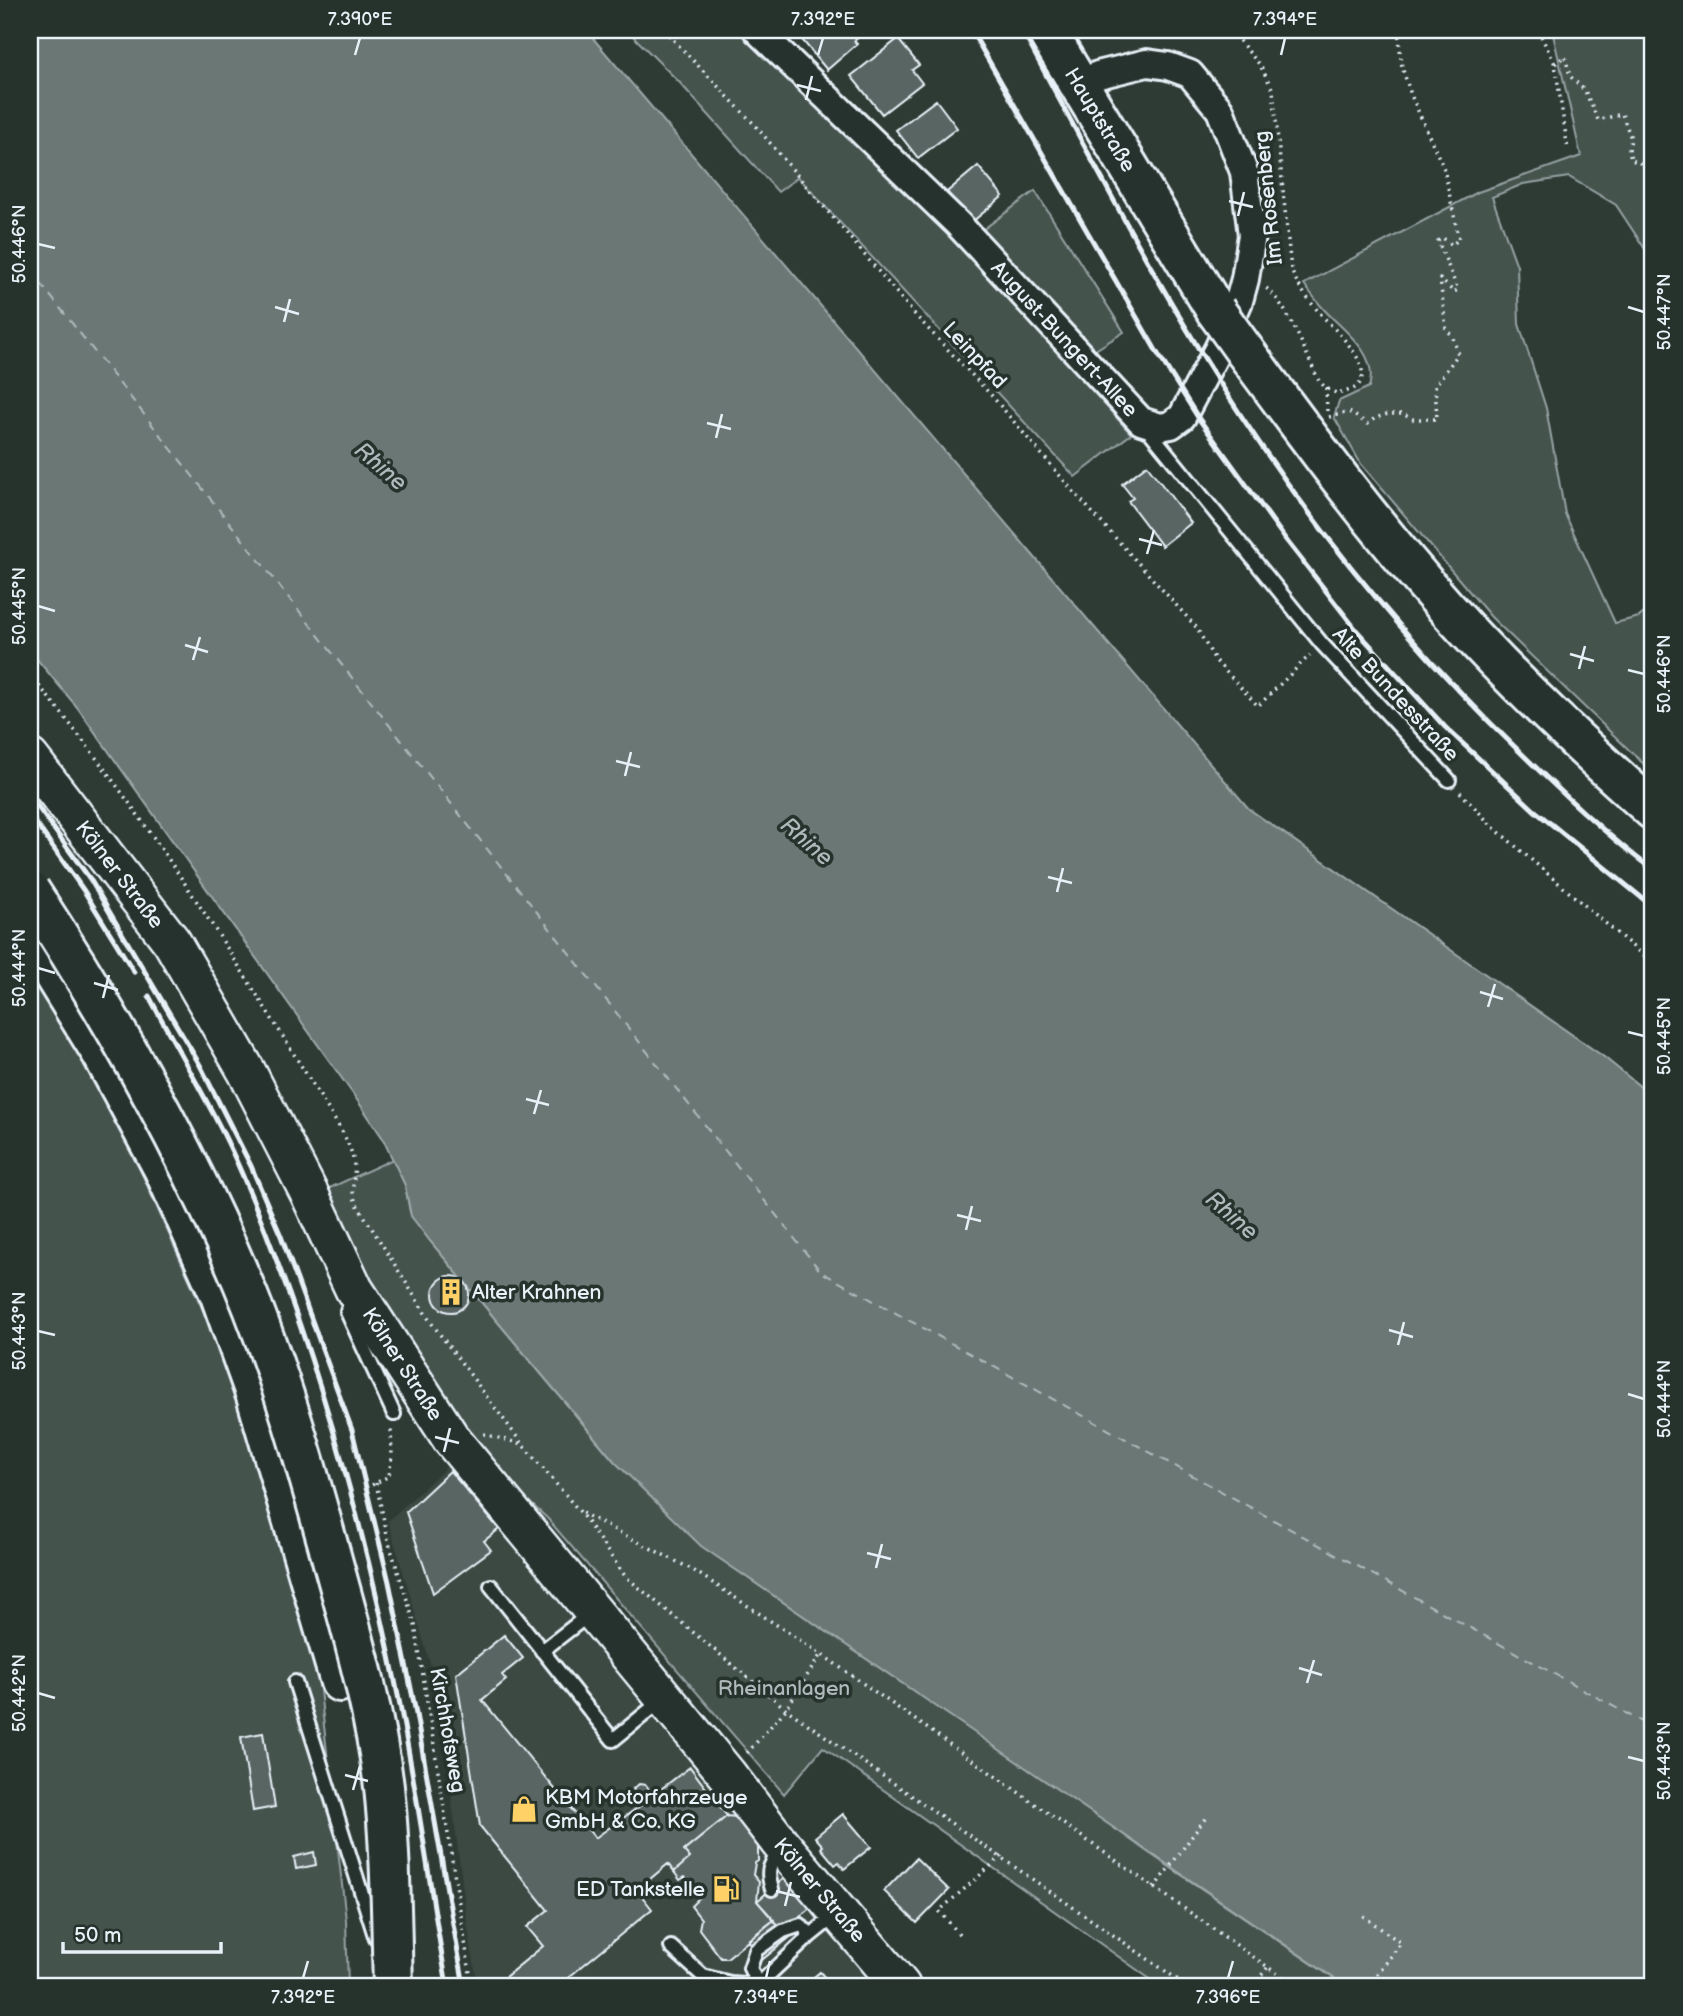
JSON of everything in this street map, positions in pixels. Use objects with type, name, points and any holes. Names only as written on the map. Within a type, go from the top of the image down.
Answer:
[{"type":"main road","name":"Hauptstraße","points":[[1046,30],[1216,310],[1327,464],[1443,604],[1549,714],[1653,810]]},
{"type":"main road","points":[[30,891],[120,1036],[184,1156],[243,1284],[283,1395],[365,1678],[384,1786],[391,1893],[392,1986]]},
{"type":"main road","points":[[30,937],[102,1054],[163,1168],[220,1295],[256,1396],[340,1682],[357,1786],[365,1891],[367,1986]]},
{"type":"street","name":"August-Bungert-Allee","points":[[757,30],[958,224],[1141,421],[1160,427],[1171,425],[1182,417],[1219,347],[1245,279],[1252,235],[1244,172],[1220,110],[1190,74],[1168,66],[1147,63],[1098,75],[1079,84]]},
{"type":"street","name":"Kölner Straße","points":[[30,758],[172,942],[247,1072],[310,1195],[354,1289],[452,1440],[901,1986]]},
{"type":"lane","name":"Alte Bundesstraße","points":[[1141,421],[1322,644],[1449,780]]},
{"type":"lane","points":[[354,1289],[347,1312],[394,1414]]},
{"type":"lane","points":[[491,1586],[613,1740],[664,1698]]},
{"type":"lane","points":[[542,1651],[594,1611]]},
{"type":"lane","points":[[295,1682],[392,1986]]},
{"type":"lane","points":[[772,1889],[767,1874],[771,1862],[784,1847]]},
{"type":"lane","points":[[671,1947],[702,1976],[730,1983],[758,1985],[839,1913]]},
{"type":"lane","points":[[758,1985],[750,1968],[756,1950],[799,1922],[811,1936]]},
{"type":"path","name":"Leinpfad","points":[[664,30],[754,124],[917,317],[992,396],[1073,491],[1196,627],[1215,660],[1258,706],[1322,644]]},
{"type":"path","name":"Im Rosenberg","points":[[1230,30],[1260,65],[1273,90],[1291,271],[1297,284],[1319,313],[1340,333],[1362,369],[1362,380],[1355,389],[1338,394],[1326,388],[1273,293],[1257,281],[1245,279]]},
{"type":"path","points":[[1326,388],[1327,418],[1349,412],[1368,424],[1375,418],[1388,414],[1402,414],[1413,419],[1437,419],[1435,386],[1458,354],[1453,338],[1446,328],[1440,279],[1454,292],[1458,290],[1438,241],[1443,238],[1452,245],[1459,239],[1444,169],[1411,95],[1402,67],[1398,30]]},
{"type":"path","points":[[1538,30],[1555,64],[1568,150]]},
{"type":"path","points":[[1555,64],[1565,56],[1570,76],[1585,90],[1598,120],[1622,114],[1631,138],[1629,150],[1632,160],[1639,162],[1653,177]]},
{"type":"path","points":[[30,675],[79,736],[214,925],[343,1133],[353,1154],[355,1168],[351,1190],[356,1203],[430,1321],[523,1444],[580,1512],[625,1576],[786,1709],[1187,1986]]},
{"type":"path","name":"Alte Bundesstraße","points":[[1449,780],[1492,826],[1653,964]]},
{"type":"path","name":"Kirchhofsweg","points":[[394,1414],[391,1424],[392,1455],[389,1476],[374,1484],[388,1541],[415,1625],[472,1986]]},
{"type":"path","points":[[580,1512],[692,1570],[821,1654],[1295,1986]]},
{"type":"path","points":[[727,1774],[786,1709],[821,1654]]},
{"type":"path","points":[[1154,1888],[1207,1816]]},
{"type":"path","points":[[958,1934],[939,1911],[1002,1856]]},
{"type":"path","points":[[1363,1916],[1401,1943],[1368,1986]]},
{"type":"path","points":[[1253,1986],[1268,1967]]},
{"type":"shaded area","points":[[450,1464],[911,1986],[478,1986],[467,1922],[438,1690],[388,1521]]},
{"type":"green space","points":[[627,30],[741,30],[949,230],[1131,434],[1075,477],[798,177],[778,192],[680,83]]},
{"type":"green space","points":[[1552,30],[1653,30],[1653,261],[1616,205],[1569,177],[1523,184],[1492,197],[1517,266],[1519,324],[1546,408],[1565,514],[1615,623],[1639,617],[1653,606],[1653,773],[1491,617],[1361,464],[1334,417],[1339,401],[1369,387],[1369,363],[1356,342],[1304,284],[1478,192],[1581,156]]},
{"type":"green space","points":[[1035,191],[1124,332],[1092,352],[981,231]]},
{"type":"green space","points":[[30,977],[104,1089],[252,1420],[316,1655],[346,1920],[348,1986],[30,1986]]},
{"type":"green space","name":"Rheinanlagen","points":[[393,1159],[405,1185],[410,1212],[430,1241],[615,1462],[1146,1851],[1345,1986],[1160,1986],[823,1747],[784,1794],[547,1518],[511,1484],[478,1446],[420,1365],[321,1192]]},
{"type":"water","name":"Rhine","points":[[30,30],[586,30],[1249,809],[1604,1057],[1653,1097],[1653,1986],[1346,1986],[1341,1983],[701,1546],[615,1462],[430,1241],[411,1216],[405,1185],[382,1137],[353,1094],[77,707],[30,651]]},
{"type":"building","points":[[794,30],[867,30],[854,41],[857,44],[827,70]]},
{"type":"building","points":[[898,39],[919,65],[912,70],[922,83],[882,114],[851,76]]},
{"type":"building","points":[[936,100],[957,128],[918,158],[896,130]]},
{"type":"building","points":[[978,166],[1003,196],[972,222],[947,192]]},
{"type":"building","points":[[1147,465],[1191,523],[1162,546],[1128,501],[1133,498],[1122,484]]},
{"type":"building","name":"Alter Krahnen","points":[[451,1276],[464,1281],[469,1294],[464,1307],[451,1312],[438,1307],[433,1294],[438,1281]]},
{"type":"building","points":[[450,1471],[499,1529],[484,1541],[491,1550],[433,1593],[406,1512]]},
{"type":"building","name":"KBM Motorfahrzeuge GmbH & Co. KG","points":[[504,1635],[523,1658],[502,1675],[506,1680],[482,1700],[595,1838],[644,1803],[633,1789],[639,1784],[646,1785],[653,1795],[690,1767],[727,1816],[684,1851],[690,1858],[674,1872],[668,1864],[637,1890],[652,1909],[569,1977],[577,1986],[494,1986],[543,1946],[527,1927],[548,1910],[480,1826],[456,1674]]},
{"type":"building","points":[[263,1733],[275,1807],[253,1811],[241,1737]]},
{"type":"building","points":[[843,1814],[871,1847],[844,1869],[839,1862],[835,1865],[815,1837]]},
{"type":"building","name":"ED Tankstelle","points":[[727,1816],[736,1817],[758,1845],[758,1861],[755,1863],[753,1875],[759,1882],[757,1901],[774,1920],[727,1958],[721,1958],[699,1929],[701,1919],[691,1906],[700,1897],[685,1877],[680,1880],[674,1872],[690,1858],[684,1851]]},
{"type":"building","points":[[314,1852],[316,1865],[296,1869],[294,1857]]},
{"type":"building","points":[[916,1858],[949,1890],[917,1923],[884,1891]]},
{"type":"building","points":[[786,1877],[811,1907],[783,1931],[757,1901]]},
{"type":"building","points":[[774,1920],[789,1938],[763,1959],[748,1940]]},
{"type":"building","points":[[820,1972],[832,1986],[803,1986]]},
{"type":"ferry route","points":[[30,270],[821,1272],[1653,1728]]},
{"type":"railway","points":[[971,30],[1158,354],[1199,419],[1286,540],[1358,632],[1445,727],[1534,810],[1653,907]]},
{"type":"railway","points":[[1022,30],[1182,320],[1240,414],[1302,504],[1370,590],[1479,712],[1584,812],[1653,870]]},
{"type":"railway","points":[[30,796],[90,879],[200,1065],[251,1166],[281,1236],[352,1430],[389,1582],[414,1703],[464,1986]]},
{"type":"railway","points":[[30,815],[84,891],[134,972]]},
{"type":"railway","points":[[149,996],[209,1106],[242,1174],[292,1303],[335,1435],[370,1570],[400,1705],[447,1986]]},
{"type":"place","name":"Alter Krahnen","points":[[451,1292]]},
{"type":"place","name":"KBM Motorfahrzeuge GmbH & Co. KG","points":[[524,1809]]},
{"type":"place","name":"ED Tankstelle","points":[[726,1889]]}]
